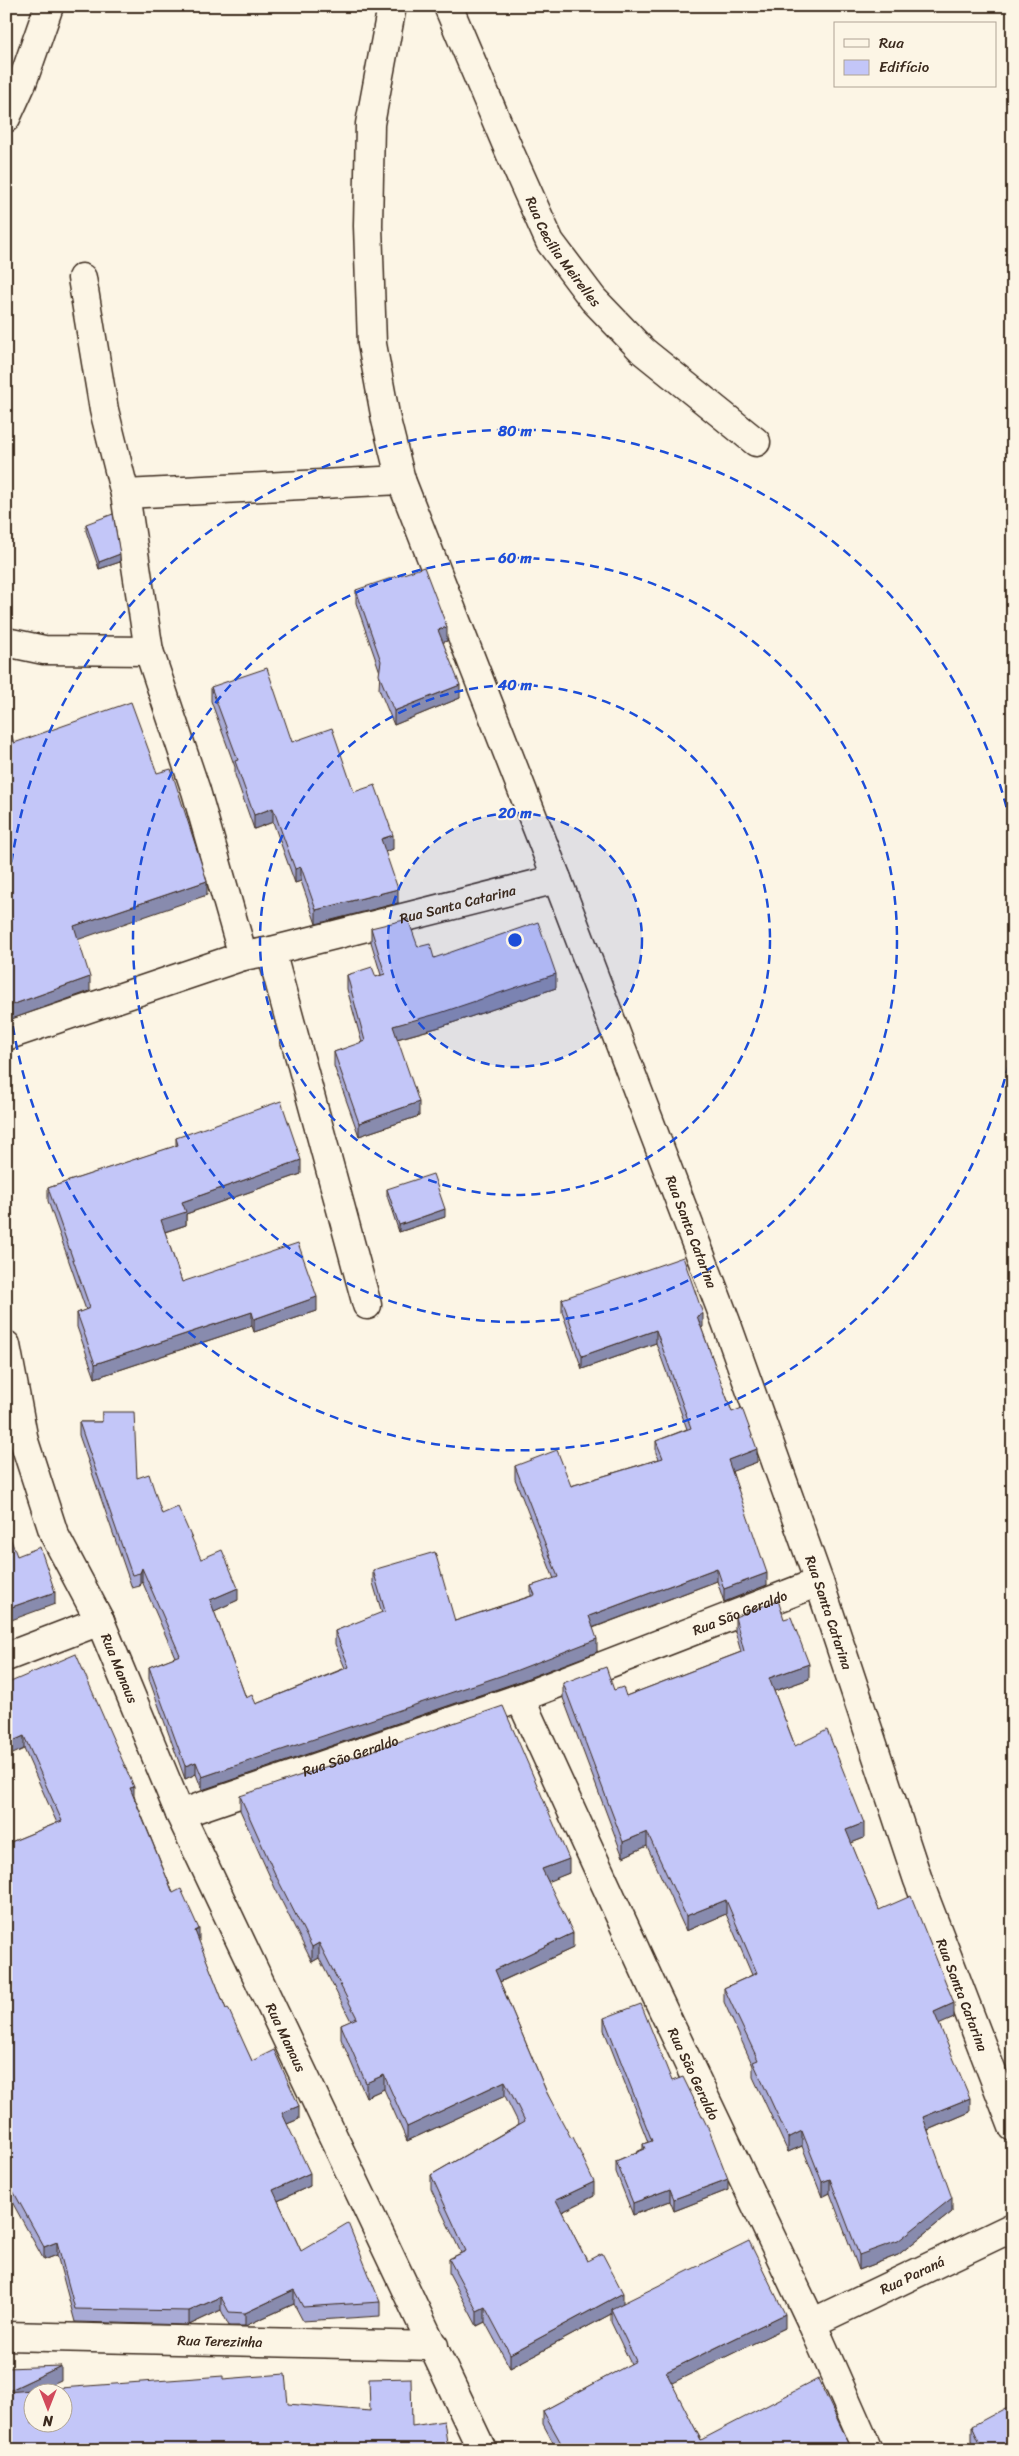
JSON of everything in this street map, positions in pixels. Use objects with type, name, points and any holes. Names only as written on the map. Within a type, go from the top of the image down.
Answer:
[{"type":"street","points":[[6,118],[22,83],[49,6]]},
{"type":"street","points":[[392,6],[370,124],[368,226],[372,344],[386,420],[401,480],[557,879]]},
{"type":"street","name":"Rua Cecília Meirelles","points":[[448,6],[550,242],[593,299],[643,351],[756,442]]},
{"type":"street","points":[[82,278],[104,410],[125,494],[149,651],[196,791],[243,956]]},
{"type":"street","points":[[125,494],[401,480]]},
{"type":"street","points":[[6,642],[44,650],[149,651]]},
{"type":"street","name":"Rua Santa Catarina","points":[[6,1036],[243,956],[271,951],[557,879],[726,1322],[819,1582],[918,1880],[1013,2127]]},
{"type":"street","points":[[271,951],[367,1305]]},
{"type":"street","name":"Rua Manaus","points":[[6,1344],[24,1441],[54,1534],[100,1621],[180,1814],[261,1989],[434,2346],[482,2450]]},
{"type":"street","name":"Rua São Geraldo","points":[[180,1814],[520,1698],[819,1582]]},
{"type":"street","points":[[6,1657],[100,1621]]},
{"type":"street","name":"Rua São Geraldo","points":[[520,1698],[656,1995],[812,2323],[868,2450]]},
{"type":"street","name":"Rua Paraná","points":[[812,2323],[1013,2227]]},
{"type":"street","name":"Rua Terezinha","points":[[8,2332],[434,2346]]},
{"type":"building","points":[[113,514],[120,554],[99,562],[86,524]]},
{"type":"building","points":[[424,567],[447,627],[438,630],[460,685],[394,711],[379,675],[381,661],[356,590]]},
{"type":"building","points":[[267,668],[292,742],[332,728],[354,792],[375,785],[393,835],[381,839],[398,889],[316,910],[301,867],[295,869],[273,808],[254,815],[235,761],[238,760],[211,687]]},
{"type":"building","points":[[131,702],[157,773],[171,769],[207,881],[74,926],[90,977],[6,1007],[6,717],[14,743]]},
{"type":"building","points":[[408,919],[418,947],[430,944],[434,958],[538,922],[556,974],[440,1013],[393,1026],[419,1102],[359,1123],[334,1052],[365,1041],[347,975],[372,967],[376,977],[385,974],[371,928]]},
{"type":"building","points":[[281,1101],[301,1160],[182,1202],[186,1212],[161,1220],[182,1282],[298,1243],[317,1297],[254,1319],[252,1312],[95,1364],[77,1313],[90,1308],[48,1188],[178,1145],[176,1138]]},
{"type":"building","points":[[433,1174],[445,1209],[399,1225],[387,1189]]},
{"type":"building","points":[[683,1257],[703,1314],[697,1316],[732,1412],[742,1408],[757,1449],[728,1460],[767,1573],[724,1589],[717,1568],[589,1616],[597,1639],[515,1671],[202,1777],[196,1762],[185,1766],[149,1667],[180,1655],[142,1568],[140,1573],[132,1575],[79,1422],[102,1422],[102,1412],[134,1412],[137,1478],[149,1474],[162,1514],[178,1507],[201,1559],[222,1550],[238,1588],[210,1600],[246,1698],[252,1695],[256,1704],[349,1667],[335,1631],[385,1611],[373,1570],[435,1552],[455,1621],[535,1595],[531,1586],[558,1577],[515,1466],[557,1450],[571,1486],[663,1458],[656,1441],[691,1428],[656,1330],[582,1356],[562,1299]]},
{"type":"building","points":[[6,1527],[17,1556],[40,1547],[55,1592],[6,1609]]},
{"type":"building","points":[[778,1600],[784,1619],[791,1617],[809,1664],[769,1678],[795,1746],[827,1730],[864,1823],[846,1830],[879,1910],[911,1896],[954,2003],[934,2012],[970,2098],[923,2117],[952,2198],[898,2241],[859,2255],[830,2179],[822,2182],[802,2131],[788,2138],[753,2062],[758,2060],[724,1988],[757,1973],[726,1900],[686,1916],[647,1832],[623,1842],[563,1683],[606,1667],[614,1690],[623,1687],[626,1696],[744,1651],[735,1617]]},
{"type":"building","points":[[76,1654],[134,1787],[130,1788],[173,1893],[181,1889],[199,1929],[195,1931],[226,2009],[228,2008],[252,2061],[274,2050],[299,2106],[282,2113],[310,2173],[273,2190],[301,2251],[348,2223],[380,2302],[303,2307],[294,2290],[245,2313],[229,2312],[221,2297],[189,2311],[75,2309],[57,2242],[44,2247],[6,2178],[6,1844],[62,1821],[24,1736],[6,1744],[6,1684]]},
{"type":"building","points":[[503,1706],[569,1859],[542,1869],[573,1933],[495,1970],[547,2093],[571,2138],[573,2137],[594,2182],[556,2200],[587,2261],[602,2253],[623,2293],[510,2354],[485,2307],[477,2311],[449,2259],[466,2251],[431,2175],[525,2121],[505,2081],[407,2127],[384,2075],[366,2083],[341,2025],[357,2018],[319,1943],[312,1947],[275,1874],[240,1796]]},
{"type":"building","points":[[641,2004],[672,2081],[683,2077],[709,2130],[728,2179],[674,2199],[670,2189],[633,2203],[616,2161],[645,2149],[643,2144],[652,2141],[604,2018]]},
{"type":"building","points":[[749,2241],[785,2314],[666,2372],[701,2440],[818,2379],[852,2450],[749,2450],[748,2448],[745,2450],[565,2450],[543,2411],[636,2361],[611,2309]]},
{"type":"building","points":[[61,2366],[6,2392],[6,2368]]},
{"type":"building","points":[[285,2374],[288,2404],[370,2411],[369,2379],[411,2378],[412,2426],[444,2421],[448,2450],[6,2450],[6,2392],[22,2391],[22,2434],[72,2434],[72,2387],[223,2376],[223,2379]]},
{"type":"building","points":[[1013,2404],[1013,2450],[983,2450],[972,2426]]}]
